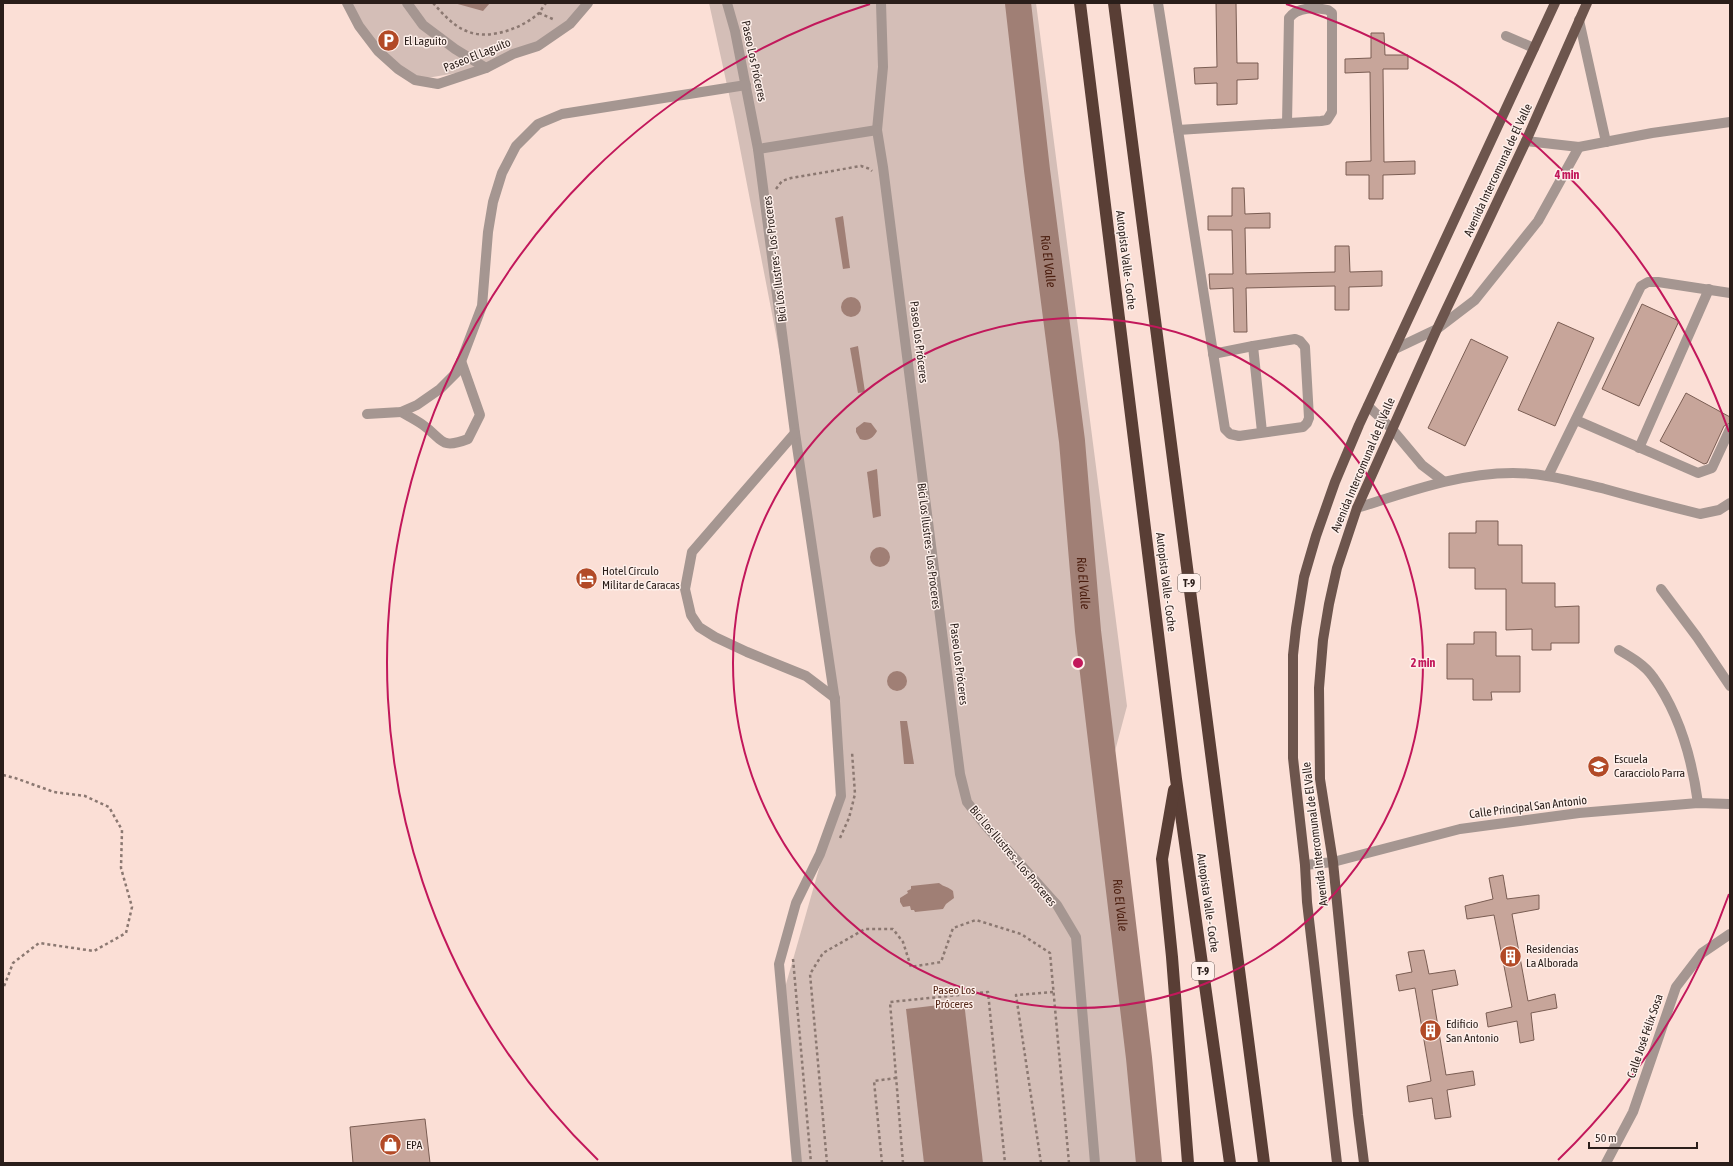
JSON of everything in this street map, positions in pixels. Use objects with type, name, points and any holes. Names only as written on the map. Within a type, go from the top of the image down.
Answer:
[{"type":"highway","name":"Autopista Valle - Coche","points":[[1080,3],[1176,779],[1230,1163]]},
{"type":"highway","name":"Autopista Valle - Coche","points":[[1114,3],[1264,1163]]},
{"type":"highway","points":[[1176,779],[1162,859],[1172,957],[1188,1163]]},
{"type":"main road","name":"Avenida Intercomunal de El Valle","points":[[1337,1163],[1308,910],[1294,758],[1293,655],[1304,576],[1335,482],[1368,406],[1555,3]]},
{"type":"main road","name":"Avenida Intercomunal de El Valle","points":[[1364,1163],[1357,1107],[1333,862],[1320,779],[1318,688],[1323,640],[1329,604],[1337,568],[1356,508],[1391,428],[1526,141],[1587,3]]},
{"type":"street","name":"Paseo El Laguito","points":[[347,3],[359,26],[378,51],[398,69],[415,80],[438,84],[486,68],[513,54],[538,46],[570,24],[588,3]]},
{"type":"street","points":[[407,3],[423,25],[455,50],[486,68]]},
{"type":"street","name":"Paseo Los Próceres","points":[[727,3],[735,31],[758,149],[795,433],[835,698],[840,796],[820,854],[796,903],[779,964],[797,1163]]},
{"type":"street","name":"Paseo Los Próceres","points":[[882,3],[883,67],[877,130],[883,167],[960,774],[967,802],[985,825],[1057,905],[1076,937],[1096,1163]]},
{"type":"street","points":[[1158,3],[1213,354],[1225,429],[1230,434],[1239,436],[1303,427],[1307,423],[1309,418],[1305,347],[1300,341],[1295,339],[1213,354]]},
{"type":"street","points":[[1178,130],[1322,121],[1326,120],[1332,112],[1332,13],[1328,10],[1298,10],[1293,12],[1289,18],[1287,123]]},
{"type":"street","points":[[1579,20],[1606,142]]},
{"type":"street","points":[[1506,36],[1534,48]]},
{"type":"street","points":[[367,414],[401,412],[417,405],[440,389],[457,372],[482,306],[488,232],[493,202],[502,173],[516,146],[538,124],[562,114],[746,85]]},
{"type":"street","points":[[1526,141],[1579,147],[1652,133],[1730,122]]},
{"type":"street","points":[[758,149],[877,130]]},
{"type":"street","points":[[1395,349],[1437,329],[1475,300],[1538,221],[1579,147]]},
{"type":"street","points":[[1548,476],[1641,286],[1648,282],[1658,282],[1730,293]]},
{"type":"street","points":[[1639,448],[1709,290]]},
{"type":"street","points":[[1253,346],[1262,432]]},
{"type":"street","points":[[401,412],[423,425],[444,444],[454,445],[468,439],[480,415],[461,361]]},
{"type":"street","points":[[1368,406],[1391,428],[1422,465],[1443,481]]},
{"type":"street","points":[[1576,420],[1698,473],[1712,468],[1730,429]]},
{"type":"street","points":[[795,433],[692,552],[685,589],[691,615],[699,626],[715,637],[747,652],[806,676],[835,698]]},
{"type":"street","points":[[1356,508],[1443,481],[1513,473],[1548,476],[1700,514],[1719,510],[1730,503]]},
{"type":"street","points":[[1661,590],[1697,637],[1730,686]]},
{"type":"street","points":[[1619,650],[1634,659],[1652,676],[1675,716],[1688,747],[1698,804]]},
{"type":"street","name":"Calle Principal San Antonio","points":[[1305,866],[1333,862],[1460,829],[1579,812],[1698,804],[1730,804]]},
{"type":"street","name":"Calle José Félix Sosa","points":[[1606,1163],[1633,1112],[1676,987],[1702,953],[1730,934]]},
{"type":"path","points":[[433,3],[450,22],[469,32],[489,35],[515,28],[539,13],[546,3]]},
{"type":"path","name":"Bici Los Ilustres - Los Proceres","points":[[775,192],[776,188],[782,181],[790,178],[861,166],[870,169],[874,177]]},
{"type":"path","points":[[840,838],[849,818],[855,794],[852,750]]},
{"type":"path","points":[[3,775],[54,792],[85,796],[109,807],[122,830],[121,868],[132,907],[126,933],[94,951],[39,943],[13,963],[3,989]]},
{"type":"path","points":[[827,1163],[810,974],[823,953],[865,929],[893,929],[903,942],[911,967],[941,962],[953,928],[976,920],[1021,934],[1050,954],[1069,1163]]},
{"type":"path","points":[[793,957],[811,1163]]},
{"type":"path","points":[[903,1163],[890,1002],[988,992],[1005,1163]]},
{"type":"path","points":[[1041,1163],[1016,994],[1054,992]]},
{"type":"path","points":[[882,1163],[874,1081],[896,1078]]},
{"type":"green space","points":[[348,3],[588,3],[538,46],[486,68],[415,80],[378,51]]},
{"type":"green space","name":"Paseo Los Próceres","points":[[709,3],[1036,3],[1127,706],[1099,811],[1136,1131],[1137,1163],[795,1163],[782,998],[836,809],[835,698],[795,433],[734,117]]},
{"type":"shaded area","name":"El Laguito","points":[[454,3],[490,3],[483,11]]},
{"type":"shaded area","points":[[843,216],[850,268],[843,269],[835,218]]},
{"type":"shaded area","points":[[851,297],[858,300],[861,307],[858,314],[851,317],[844,314],[841,307],[844,300]]},
{"type":"shaded area","points":[[858,346],[865,392],[858,393],[850,348]]},
{"type":"shaded area","points":[[864,422],[871,423],[877,431],[874,436],[868,440],[860,439],[856,432],[856,428]]},
{"type":"shaded area","points":[[877,469],[881,516],[873,518],[867,472]]},
{"type":"shaded area","points":[[880,547],[887,550],[890,557],[887,564],[880,567],[873,564],[870,557],[873,550]]},
{"type":"shaded area","points":[[897,671],[904,674],[907,681],[904,688],[897,691],[890,688],[887,681],[890,674]]},
{"type":"shaded area","points":[[900,721],[907,721],[914,764],[904,764]]},
{"type":"shaded area","points":[[939,883],[953,891],[954,898],[946,904],[943,909],[915,912],[914,910],[911,910],[910,906],[903,907],[900,902],[900,898],[908,893],[907,891],[911,889],[911,886]]},
{"type":"shaded area","points":[[964,1002],[983,1163],[924,1163],[906,1009]]},
{"type":"building","points":[[1216,3],[1236,3],[1237,63],[1258,63],[1258,79],[1237,80],[1237,104],[1217,105],[1217,83],[1195,84],[1194,68],[1217,67]]},
{"type":"building","points":[[1371,33],[1384,33],[1385,55],[1408,55],[1408,69],[1383,69],[1384,162],[1415,161],[1415,174],[1383,175],[1383,199],[1369,199],[1369,175],[1346,175],[1346,162],[1371,161],[1370,72],[1345,73],[1345,59],[1371,58]]},
{"type":"building","points":[[1232,188],[1244,188],[1245,214],[1270,213],[1270,228],[1245,228],[1246,274],[1335,272],[1335,246],[1349,246],[1350,272],[1382,271],[1382,286],[1349,287],[1349,310],[1335,310],[1335,286],[1246,288],[1247,332],[1234,332],[1233,288],[1210,289],[1209,274],[1233,274],[1232,230],[1208,230],[1208,216],[1232,216]]},
{"type":"building","points":[[1642,304],[1679,321],[1639,406],[1602,389]]},
{"type":"building","points":[[1558,322],[1594,338],[1555,426],[1518,410]]},
{"type":"building","points":[[1471,339],[1508,357],[1465,446],[1428,428]]},
{"type":"building","points":[[1686,393],[1730,417],[1730,423],[1724,426],[1707,463],[1704,464],[1660,441]]},
{"type":"building","points":[[1476,521],[1498,521],[1498,545],[1522,545],[1522,583],[1555,583],[1555,607],[1579,606],[1579,643],[1551,643],[1551,650],[1532,650],[1532,629],[1506,630],[1506,589],[1475,589],[1475,568],[1449,568],[1449,533],[1476,533]]},
{"type":"building","points":[[1474,632],[1496,632],[1496,656],[1520,656],[1520,692],[1491,692],[1492,700],[1473,700],[1473,679],[1447,679],[1447,644],[1474,644]]},
{"type":"building","name":"Residencias La Alborada","points":[[1503,875],[1507,899],[1539,895],[1539,909],[1512,914],[1528,1001],[1555,994],[1557,1008],[1531,1013],[1534,1040],[1520,1043],[1517,1021],[1488,1027],[1486,1013],[1512,1007],[1494,915],[1467,919],[1465,906],[1493,899],[1489,878]]},
{"type":"building","name":"Edificio San Antonio","points":[[1424,950],[1429,974],[1455,970],[1458,985],[1432,990],[1446,1075],[1473,1071],[1475,1085],[1447,1090],[1451,1117],[1435,1119],[1432,1098],[1409,1102],[1407,1086],[1431,1081],[1415,988],[1399,991],[1396,975],[1412,972],[1408,952]]},
{"type":"building","name":"EPA","points":[[425,1119],[430,1163],[353,1163],[350,1127]]},
{"type":"waterway","name":"Río El Valle","points":[[1018,3],[1037,170],[1072,441],[1088,631],[1139,1058],[1149,1163]]},
{"type":"place","name":"El Laguito","points":[[388,41]]},
{"type":"place","name":"Hotel Círculo Militar de Caracas","points":[[586,578]]},
{"type":"place","name":"Escuela Caracciolo Parra","points":[[1598,766]]},
{"type":"place","name":"Residencias La Alborada","points":[[1511,956]]},
{"type":"place","name":"Edificio San Antonio","points":[[1431,1031]]},
{"type":"place","name":"EPA","points":[[390,1145]]}]
